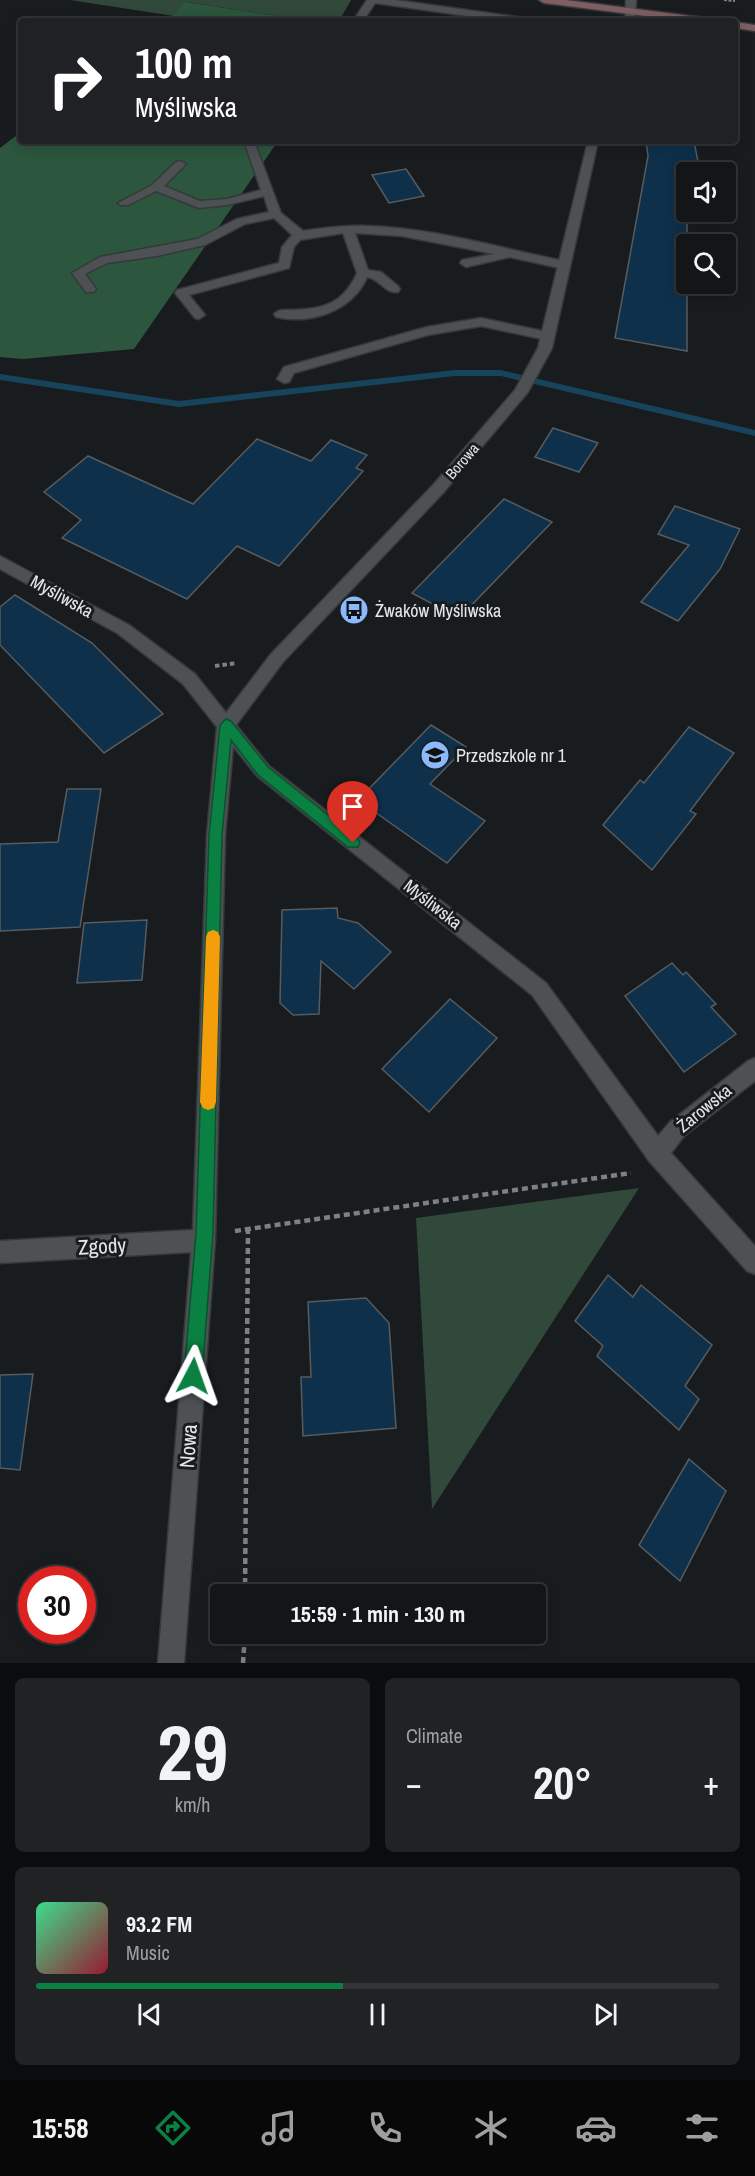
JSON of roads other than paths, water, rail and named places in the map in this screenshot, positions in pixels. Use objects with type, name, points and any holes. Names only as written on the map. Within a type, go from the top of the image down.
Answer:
[{"type":"street","points":[[360,18],[374,0],[503,18]]},
{"type":"street","points":[[544,0],[631,16],[661,18]]},
{"type":"street","points":[[631,0],[631,16]]},
{"type":"street","points":[[738,25],[755,28]]},
{"type":"street","points":[[250,144],[276,214],[300,235]]},
{"type":"street","name":"Borowa","points":[[226,725],[277,658],[438,489],[524,387],[545,348],[592,144]]},
{"type":"street","points":[[124,203],[156,187],[180,164]]},
{"type":"street","points":[[156,187],[199,206],[267,192]]},
{"type":"street","points":[[90,289],[78,273],[104,260],[157,252],[201,242],[241,221],[276,214]]},
{"type":"street","points":[[199,315],[181,293],[285,265],[285,255],[292,239],[300,235],[349,229],[378,230],[512,253],[564,265]]},
{"type":"street","points":[[280,314],[300,314],[334,307],[352,294],[363,273],[349,238],[349,229]]},
{"type":"street","points":[[466,263],[512,253]]},
{"type":"street","points":[[363,273],[377,275],[394,290]]},
{"type":"street","points":[[284,379],[289,370],[438,329],[481,322],[547,336]]},
{"type":"street","name":"Myśliwska","points":[[0,562],[123,629],[189,680],[263,771],[539,989],[657,1153],[755,1263]]},
{"type":"street","name":"Nowa","points":[[171,1663],[204,1240],[216,835],[226,725]]},
{"type":"street","name":"Żarowska","points":[[657,1153],[677,1129],[755,1068]]},
{"type":"street","name":"Zgody","points":[[0,1252],[204,1240]]},
{"type":"waterway","points":[[0,377],[179,404],[455,373],[501,373],[755,433]]},
{"type":"place","name":"Żwaków Myśliwska","points":[[354,610]]},
{"type":"place","name":"Przedszkole nr 1","points":[[435,755]]}]
